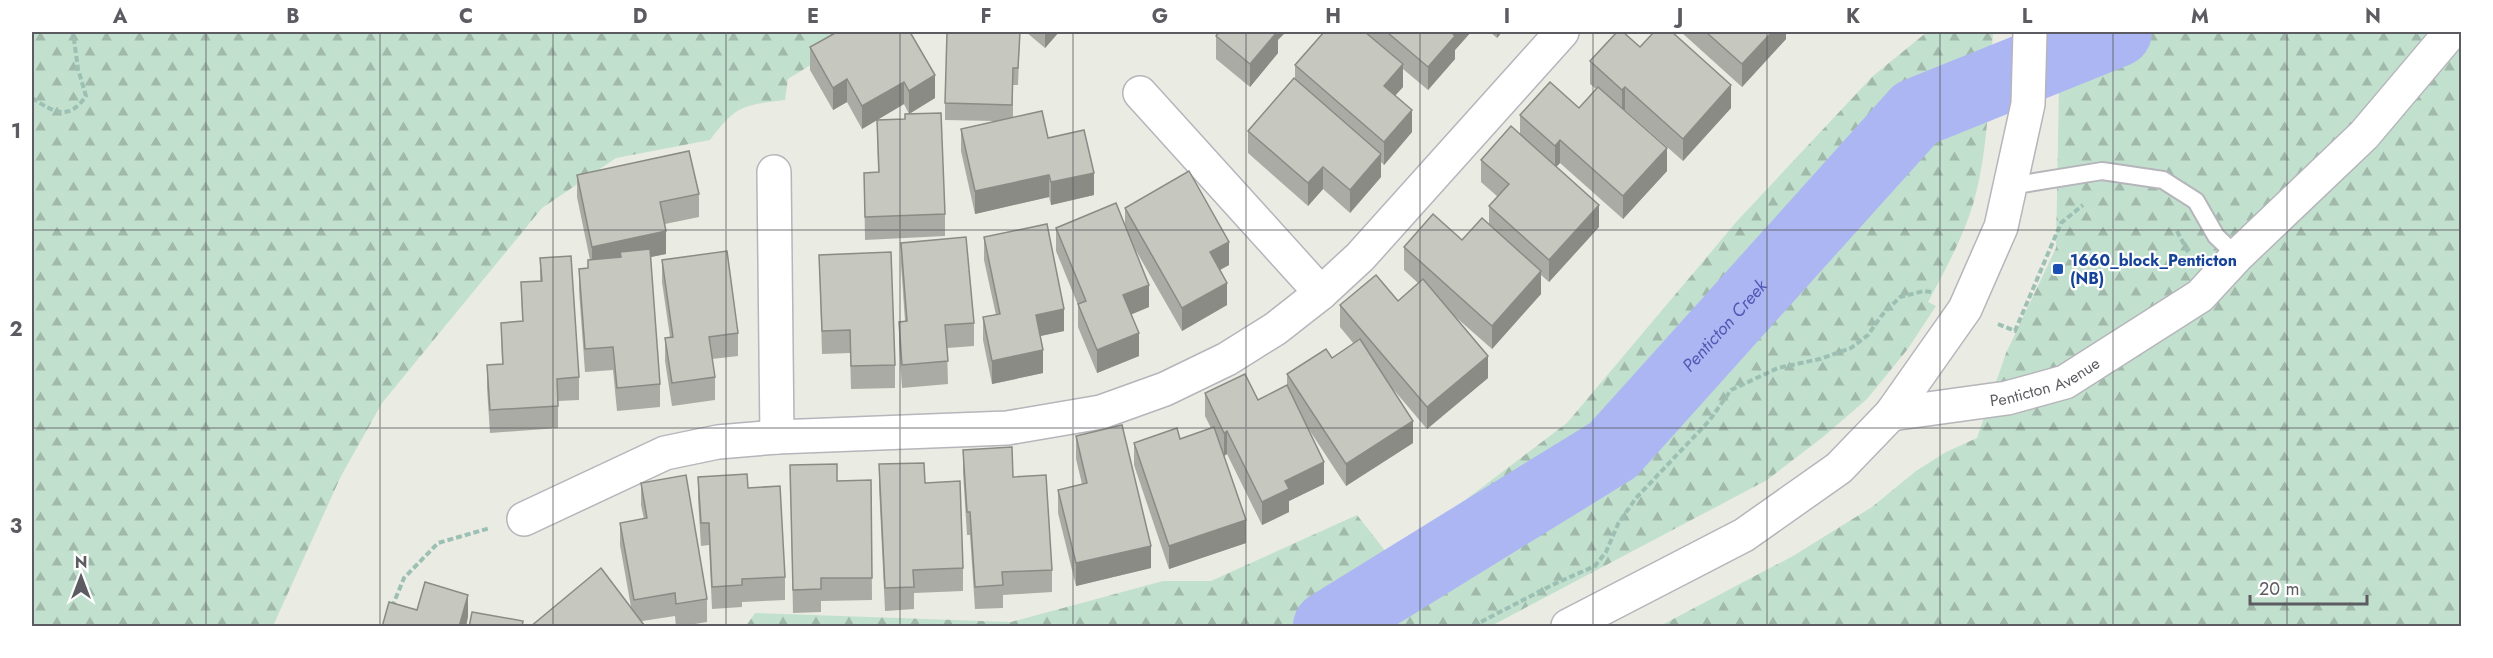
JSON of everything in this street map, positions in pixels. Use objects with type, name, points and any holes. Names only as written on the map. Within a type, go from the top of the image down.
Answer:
[{"type":"street","points":[[524,519],[665,453],[718,442],[777,437],[1007,428],[1101,412],[1165,389],[1227,359],[1275,329],[1322,293],[1360,257],[1562,32]]},
{"type":"street","points":[[1568,627],[1644,585],[1744,536],[1839,468],[1891,414],[1965,309],[2001,227],[2028,104],[2030,32]]},
{"type":"street","name":"Penticton Avenue","points":[[1891,414],[2007,398],[2065,382],[2200,296],[2237,256],[2364,135],[2451,32]]},
{"type":"street","points":[[1140,93],[1322,293]]},
{"type":"street","points":[[774,172],[777,437]]},
{"type":"lane","points":[[2010,186],[2102,171],[2163,180],[2196,201],[2216,237],[2237,256]]},
{"type":"path","points":[[32,98],[52,111],[69,112],[79,106],[86,96],[78,69],[73,32]]},
{"type":"path","points":[[388,617],[404,578],[438,543],[524,519]]},
{"type":"green space","points":[[32,32],[864,32],[788,79],[785,100],[759,103],[734,113],[710,140],[616,158],[542,208],[382,403],[341,476],[273,626],[32,626]]},
{"type":"green space","points":[[1927,32],[1993,32],[1986,139],[1974,201],[1954,253],[1928,302],[1936,306],[1907,350],[1867,399],[1823,437],[1767,480],[1491,626],[746,626],[755,613],[1011,622],[1163,581],[1211,581],[1357,515],[1390,557],[1567,423],[1738,220],[1873,76]]},
{"type":"green space","points":[[2060,32],[2461,32],[2461,626],[1660,626],[1793,556],[1872,507],[1916,471],[1946,452],[1977,438],[2006,353],[2056,248]]},
{"type":"building","points":[[837,32],[910,32],[935,75],[909,91],[904,82],[862,106],[847,79],[833,88],[810,47]]},
{"type":"building","points":[[947,32],[1020,32],[1018,68],[1013,68],[1012,105],[945,103]]},
{"type":"building","points":[[1219,32],[1277,32],[1250,64],[1216,36]]},
{"type":"building","points":[[1324,32],[1365,32],[1403,64],[1384,86],[1412,110],[1384,142],[1295,65]]},
{"type":"building","points":[[1387,32],[1451,32],[1455,36],[1428,67]]},
{"type":"building","points":[[1617,32],[1623,32],[1640,47],[1654,32],[1672,32],[1731,85],[1683,139],[1625,87],[1622,90],[1590,61]]},
{"type":"building","points":[[1706,32],[1772,32],[1742,64]]},
{"type":"building","points":[[1294,78],[1381,154],[1350,190],[1323,167],[1308,183],[1248,131]]},
{"type":"building","points":[[1550,82],[1579,108],[1598,87],[1667,148],[1623,196],[1560,140],[1555,146],[1520,115]]},
{"type":"building","points":[[1042,111],[1048,138],[1084,130],[1094,173],[1051,182],[1049,175],[975,191],[961,129]]},
{"type":"building","points":[[941,113],[945,214],[865,217],[864,173],[879,172],[877,120],[905,119],[905,114]]},
{"type":"building","points":[[1511,126],[1599,205],[1549,260],[1489,206],[1509,184],[1481,160]]},
{"type":"building","points":[[689,151],[699,194],[660,202],[666,231],[592,247],[577,175]]},
{"type":"building","points":[[1189,171],[1229,242],[1210,252],[1227,283],[1182,308],[1125,208]]},
{"type":"building","points":[[1116,203],[1149,285],[1123,295],[1139,333],[1097,350],[1078,304],[1086,301],[1056,228]]},
{"type":"building","points":[[1433,214],[1462,240],[1482,218],[1541,271],[1492,326],[1404,247]]},
{"type":"building","points":[[1047,224],[1064,309],[1036,315],[1043,350],[992,361],[983,317],[1000,314],[984,237]]},
{"type":"building","points":[[966,237],[974,323],[945,325],[948,361],[902,365],[899,322],[907,321],[901,243]]},
{"type":"building","points":[[650,249],[660,384],[617,388],[613,347],[585,349],[579,269],[588,268],[588,260],[621,257],[620,252]]},
{"type":"building","points":[[727,251],[738,333],[709,337],[715,377],[672,383],[665,338],[673,337],[662,260]]},
{"type":"building","points":[[891,252],[895,365],[851,366],[850,330],[822,331],[819,255]]},
{"type":"building","points":[[571,256],[579,377],[557,379],[558,406],[490,410],[487,365],[503,364],[501,323],[523,321],[521,282],[542,281],[540,258]]},
{"type":"building","points":[[1376,275],[1398,301],[1423,279],[1488,356],[1427,407],[1340,305]]},
{"type":"building","points":[[1360,339],[1413,421],[1346,464],[1287,374],[1326,349],[1332,358]]},
{"type":"building","points":[[1245,374],[1258,400],[1287,385],[1324,462],[1285,481],[1289,489],[1262,502],[1227,431],[1224,433],[1205,393]]},
{"type":"building","points":[[1122,425],[1151,546],[1076,563],[1058,490],[1087,483],[1076,436]]},
{"type":"building","points":[[1214,427],[1246,520],[1169,546],[1134,443],[1177,428],[1180,439]]},
{"type":"building","points":[[1012,447],[1013,477],[1046,475],[1052,570],[1002,572],[1003,585],[975,587],[963,450]]},
{"type":"building","points":[[924,463],[925,483],[960,481],[963,568],[913,570],[914,587],[885,588],[879,464]]},
{"type":"building","points":[[837,464],[837,481],[871,480],[872,578],[821,578],[821,589],[793,590],[790,465]]},
{"type":"building","points":[[747,474],[748,488],[780,486],[785,577],[742,579],[742,585],[712,587],[709,523],[701,523],[698,477]]},
{"type":"building","points":[[686,475],[707,599],[676,604],[675,593],[634,600],[620,523],[647,518],[641,483]]},
{"type":"building","points":[[601,568],[644,625],[642,627],[530,627]]},
{"type":"building","points":[[425,582],[468,595],[459,627],[382,627],[389,602],[417,610]]},
{"type":"building","points":[[472,612],[523,621],[522,627],[469,627]]},
{"type":"waterway","name":"Penticton Creek","points":[[1328,626],[1613,450],[1916,113],[2117,32]]},
{"type":"place","name":"1660_block_Penticton (NB)","points":[[2058,269]]}]
